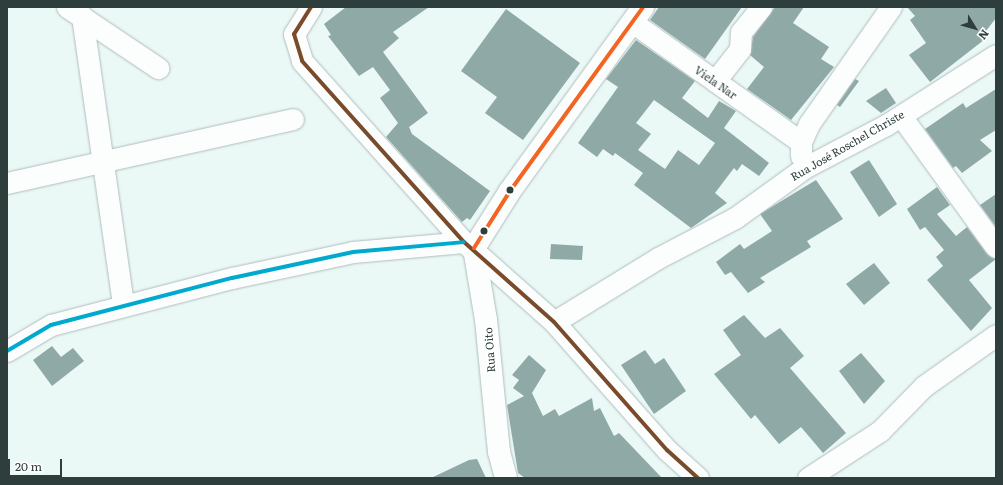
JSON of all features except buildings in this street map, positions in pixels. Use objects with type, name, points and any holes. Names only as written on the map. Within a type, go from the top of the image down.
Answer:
[{"type":"main road","points":[[469,245],[510,191],[638,14]]},
{"type":"main road","name":"Rua Oito","points":[[469,245],[486,320],[499,452],[506,478]]},
{"type":"street","points":[[311,7],[294,34],[302,62],[469,245],[554,322],[667,450],[698,478]]},
{"type":"street","points":[[716,81],[740,49],[742,32],[761,7]]},
{"type":"street","points":[[804,168],[801,142],[809,124],[891,7]]},
{"type":"street","points":[[75,12],[103,162],[124,305]]},
{"type":"street","points":[[75,12],[158,68]]},
{"type":"street","name":"Viela Nar","points":[[638,14],[716,81],[801,142]]},
{"type":"street","name":"Rua José Roschel Christe","points":[[554,322],[658,258],[735,218],[804,168],[901,116],[996,55]]},
{"type":"street","points":[[901,116],[996,247]]},
{"type":"street","points":[[7,183],[293,119]]},
{"type":"street","points":[[7,351],[36,331],[124,305],[353,252],[469,245]]},
{"type":"street","points":[[808,478],[880,431],[924,386],[996,335]]},
{"type":"transit line","points":[[311,7],[294,34],[302,61],[464,242],[554,322],[667,450],[698,478]]},
{"type":"transit line","points":[[474,248],[510,191],[643,7]]},
{"type":"transit line","points":[[7,351],[51,325],[232,278],[353,252],[464,242]]}]
